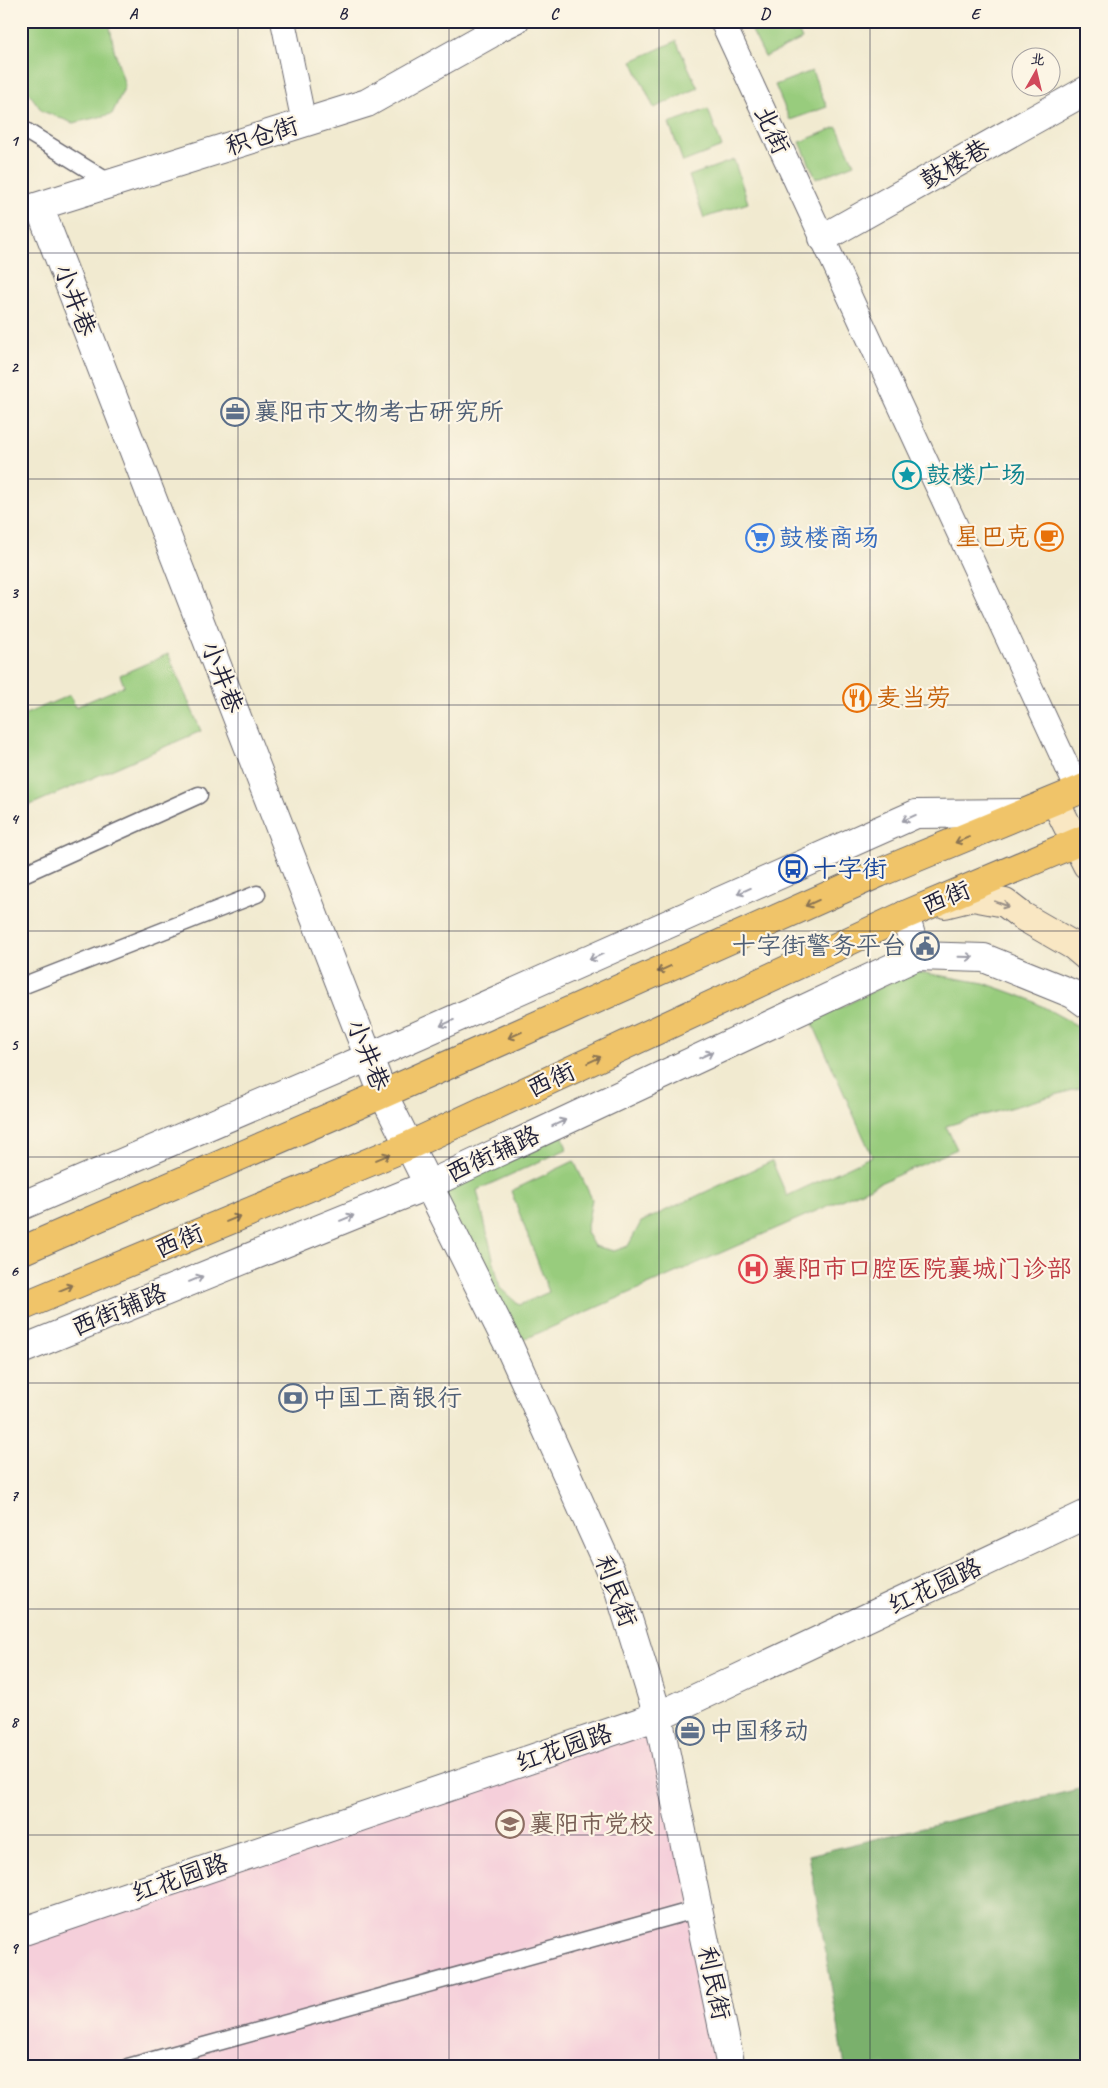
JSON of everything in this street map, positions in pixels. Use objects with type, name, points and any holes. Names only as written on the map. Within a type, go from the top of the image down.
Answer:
[{"type":"main road","name":"西街","points":[[21,1251],[383,1094],[880,873],[1073,793]]},
{"type":"main road","points":[[1073,793],[1083,849]]},
{"type":"main road","name":"西街","points":[[21,1307],[408,1146],[905,915],[1083,849]]},
{"type":"main road","points":[[905,915],[973,897],[1005,903],[1022,916],[1074,946],[1087,957]]},
{"type":"street","points":[[283,21],[304,123]]},
{"type":"street","points":[[487,28],[517,21]]},
{"type":"street","name":"北街","points":[[722,21],[823,238],[1073,793]]},
{"type":"street","name":"积仓街","points":[[30,209],[367,103],[487,28]]},
{"type":"street","name":"鼓楼巷","points":[[823,238],[1087,90]]},
{"type":"street","name":"小井巷","points":[[30,209],[383,1094],[408,1146]]},
{"type":"street","points":[[21,1206],[369,1057],[916,814],[1027,813]]},
{"type":"street","points":[[905,915],[918,956],[984,958],[1073,994],[1087,1004]]},
{"type":"street","name":"西街辅路","points":[[21,1350],[428,1185],[918,956]]},
{"type":"street","name":"利民街","points":[[408,1146],[509,1346],[619,1590],[658,1716],[731,2067]]},
{"type":"street","name":"红花园路","points":[[21,1932],[658,1716],[1087,1514]]},
{"type":"lane","points":[[21,128],[112,184]]},
{"type":"lane","points":[[21,875],[199,795]]},
{"type":"lane","points":[[21,985],[257,894]]},
{"type":"lane","points":[[128,2067],[698,1909]]},
{"type":"shaded area","name":"襄阳市党校","points":[[658,1716],[731,2067],[21,2067],[21,1932]]},
{"type":"green space","points":[[21,21],[109,21],[114,49],[125,86],[112,114],[73,123],[42,111],[21,82]]},
{"type":"green space","points":[[747,21],[794,21],[802,39],[765,57]]},
{"type":"green space","points":[[676,41],[698,88],[654,108],[632,61]]},
{"type":"green space","points":[[812,71],[827,107],[790,120],[775,85]]},
{"type":"green space","points":[[708,109],[722,147],[683,162],[669,123]]},
{"type":"green space","points":[[837,127],[854,164],[816,179],[800,142]]},
{"type":"green space","points":[[734,160],[748,203],[704,218],[689,176]]},
{"type":"green space","points":[[168,654],[201,731],[21,809],[21,716],[70,695],[75,707],[124,686],[120,675]]},
{"type":"green space","points":[[913,971],[984,983],[1029,999],[1087,1031],[1087,1086],[946,1126],[957,1149],[509,1346],[428,1185],[559,1124],[567,1149],[477,1190],[500,1288],[519,1305],[549,1292],[511,1191],[574,1161],[592,1199],[586,1232],[594,1246],[614,1251],[628,1246],[641,1222],[772,1161],[787,1196],[872,1156],[812,1022]]},
{"type":"green space","points":[[1087,1787],[1087,2067],[845,2067],[809,1855]]},
{"type":"place","name":"襄阳市文物考古研究所","points":[[235,412]]},
{"type":"place","name":"鼓楼广场","points":[[907,475]]},
{"type":"place","name":"星巴克","points":[[1049,537]]},
{"type":"place","name":"鼓楼商场","points":[[760,538]]},
{"type":"place","name":"麦当劳","points":[[857,698]]},
{"type":"place","name":"十字街","points":[[793,869]]},
{"type":"place","name":"十字街警务平台","points":[[925,946]]},
{"type":"place","name":"襄阳市口腔医院襄城门诊部","points":[[753,1269]]},
{"type":"place","name":"中国工商银行","points":[[293,1398]]},
{"type":"place","name":"中国移动","points":[[690,1731]]},
{"type":"place","name":"襄阳市党校","points":[[510,1824]]}]
